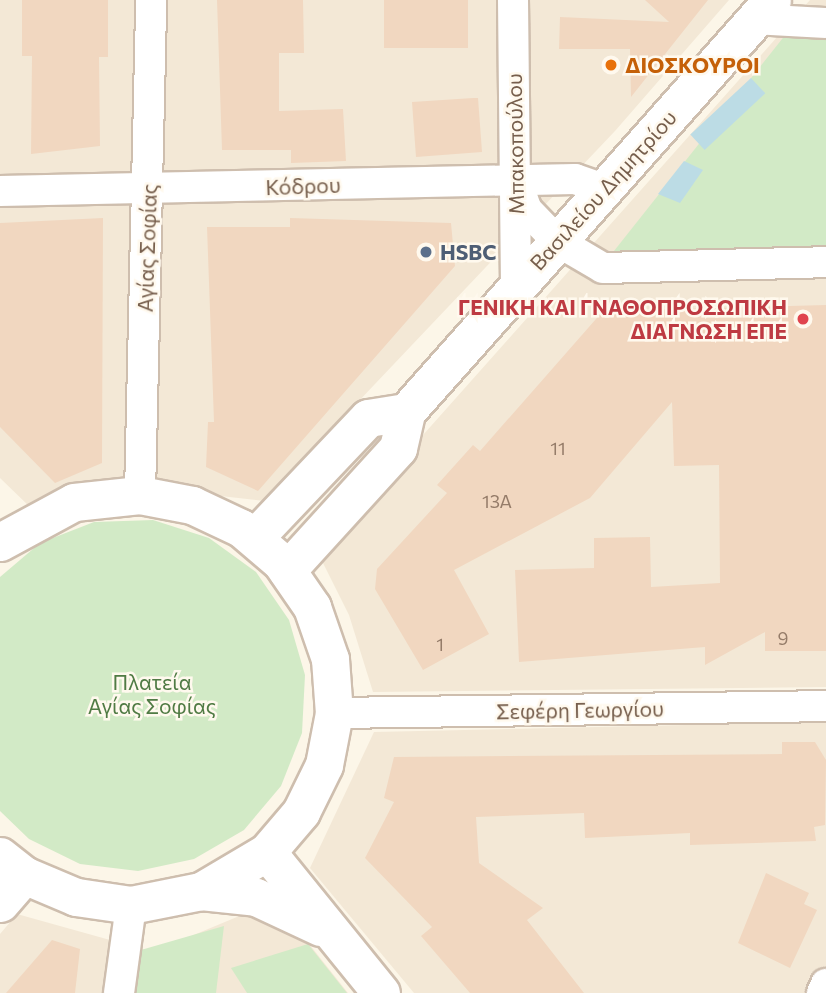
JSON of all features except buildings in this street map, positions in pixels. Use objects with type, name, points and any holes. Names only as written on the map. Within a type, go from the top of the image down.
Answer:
[{"type":"street","name":"Αγίας Σοφίας","points":[[141,495],[150,190],[151,0]]},
{"type":"street","name":"Μπακοπούλου","points":[[513,0],[516,288]]},
{"type":"street","points":[[763,10],[826,23]]},
{"type":"street","name":"Βασιλείου Δημητρίου","points":[[287,570],[398,448],[406,412],[763,10]]},
{"type":"street","name":"Κόδρου","points":[[0,191],[150,190],[575,179],[604,189]]},
{"type":"street","points":[[516,180],[527,210],[557,242],[604,268],[826,262]]},
{"type":"street","points":[[255,537],[368,418],[406,412]]},
{"type":"street","points":[[5,529],[74,502],[141,495],[192,505],[255,537],[287,570],[312,607],[330,659],[334,713],[324,765],[301,812],[267,852],[201,891]]},
{"type":"street","name":"Σεφέρη Γεωργίου","points":[[334,713],[826,706]]},
{"type":"street","points":[[267,852],[381,993]]},
{"type":"street","points":[[0,903],[12,866],[76,898],[131,905],[201,891],[256,897],[333,934]]},
{"type":"street","points":[[119,993],[131,905]]},
{"type":"street","points":[[822,993],[826,984]]},
{"type":"shaded area","points":[[0,0],[729,0],[615,131],[264,501],[176,491],[31,508],[0,478]]},
{"type":"shaded area","points":[[810,0],[826,0],[826,687],[373,692],[349,615],[318,553]]},
{"type":"shaded area","points":[[826,722],[826,993],[414,993],[310,868],[374,732]]},
{"type":"shaded area","points":[[275,901],[348,993],[0,993],[0,934],[17,914],[153,952]]},
{"type":"green space","points":[[790,29],[826,32],[826,253],[610,256]]},
{"type":"green space","name":"Πλατεία Αγίας Σοφίας","points":[[153,520],[209,538],[256,572],[289,620],[305,675],[302,733],[281,786],[244,830],[194,859],[138,871],[80,864],[29,839],[0,811],[0,577],[40,543],[94,522]]},
{"type":"green space","points":[[224,926],[216,993],[128,993],[134,952]]},
{"type":"green space","points":[[308,944],[347,993],[247,993],[231,968]]},
{"type":"water","points":[[751,78],[765,93],[705,150],[690,135]]},
{"type":"water","points":[[684,161],[703,170],[680,203],[658,194]]},
{"type":"place","name":"ΔΙΟΣΚΟΥΡΟΙ","points":[[611,65]]},
{"type":"place","name":"HSBC","points":[[426,252]]},
{"type":"place","name":"ΓΕΝΙΚΗ ΚΑΙ ΓΝΑΘΟΠΡΟΣΩΠΙΚΗ ΔΙΑΓΝΩΣΗ ΕΠΕ","points":[[803,319]]}]
